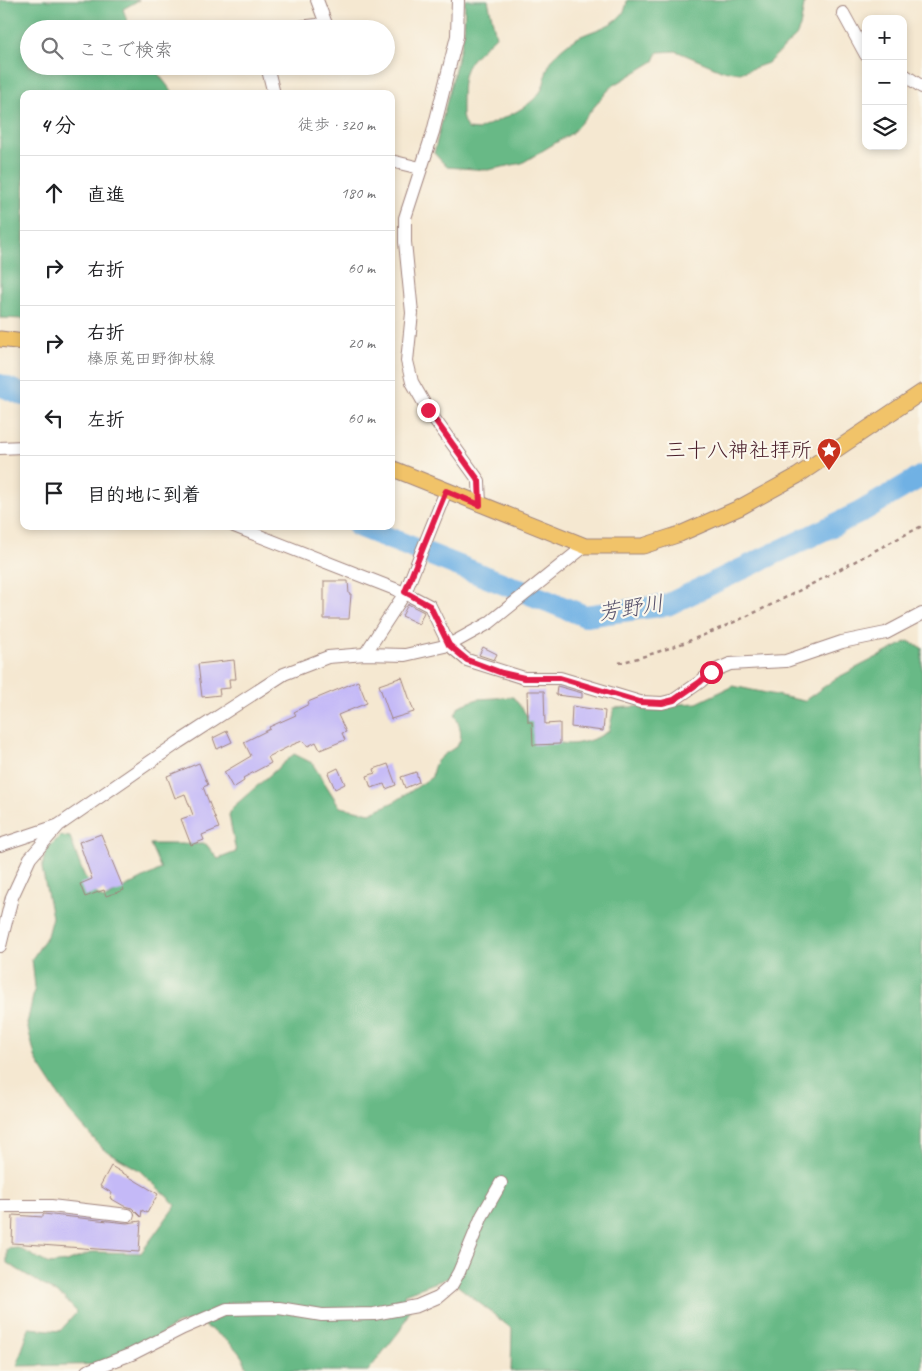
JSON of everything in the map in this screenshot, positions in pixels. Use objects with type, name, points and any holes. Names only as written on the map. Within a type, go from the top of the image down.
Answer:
[{"type":"main road","points":[[0,339],[20,342]]},
{"type":"main road","points":[[395,470],[444,495],[480,505],[581,549],[643,546],[680,534],[739,508],[797,476],[922,392]]},
{"type":"street","points":[[317,0],[324,20]]},
{"type":"street","points":[[458,0],[457,36],[433,132],[405,218],[404,242],[412,313],[407,361],[412,382],[428,410],[479,481],[480,505]]},
{"type":"street","points":[[843,13],[862,47]]},
{"type":"street","points":[[269,75],[273,90]]},
{"type":"street","points":[[907,77],[922,87]]},
{"type":"street","points":[[395,162],[420,168]]},
{"type":"street","points":[[0,448],[20,448]]},
{"type":"street","points":[[365,654],[405,592],[409,578],[444,495]]},
{"type":"street","points":[[244,530],[405,592],[430,606],[449,645],[467,660],[502,673],[524,678],[560,678],[640,702],[662,703],[674,700],[711,672],[730,664],[786,661],[842,642],[886,633],[922,614]]},
{"type":"street","points":[[0,946],[12,896],[30,858],[59,825],[179,742],[284,674],[328,657],[365,654],[405,655],[449,645],[489,624],[581,549]]},
{"type":"street","points":[[0,846],[59,825]]},
{"type":"street","points":[[86,1371],[132,1354],[183,1328],[227,1309],[279,1308],[322,1315],[374,1314],[417,1306],[438,1297],[451,1286],[459,1272],[482,1216],[501,1183]]},
{"type":"street","points":[[0,1206],[51,1206],[128,1215]]},
{"type":"path","points":[[619,663],[651,655],[726,625],[922,526]]},
{"type":"green space","points":[[0,0],[139,0],[123,9],[127,20],[20,20],[20,75],[159,75],[171,90],[20,90],[20,319],[0,318]]},
{"type":"green space","points":[[465,0],[488,0],[496,36],[468,65],[463,79],[463,120],[468,129],[478,130],[530,103],[542,89],[546,72],[557,54],[579,37],[614,22],[625,9],[627,0],[805,0],[800,27],[796,36],[768,63],[740,73],[721,70],[676,51],[658,52],[654,61],[611,87],[572,133],[522,163],[488,170],[447,167],[434,153],[464,33]]},
{"type":"green space","points":[[908,641],[922,648],[922,1371],[511,1371],[512,1329],[448,1278],[404,1294],[409,1311],[402,1328],[368,1371],[248,1371],[245,1362],[234,1347],[220,1335],[196,1320],[177,1324],[114,1364],[17,1366],[29,1328],[60,1331],[77,1312],[63,1297],[7,1263],[7,1249],[18,1248],[49,1264],[67,1262],[93,1252],[141,1253],[176,1205],[139,1170],[103,1149],[69,1111],[36,1060],[27,1024],[35,987],[32,959],[47,936],[52,917],[42,868],[46,849],[61,836],[70,837],[86,879],[96,894],[103,899],[161,869],[150,844],[206,844],[218,859],[236,852],[229,815],[233,807],[294,754],[312,763],[340,807],[370,813],[396,801],[432,777],[434,766],[439,758],[457,745],[461,739],[455,715],[459,706],[478,699],[513,697],[541,732],[553,741],[569,744],[578,743],[595,739],[609,731],[614,708],[697,703],[733,686],[804,701],[835,679]]},
{"type":"building","points":[[324,581],[348,581],[349,594],[351,594],[349,619],[324,619]]},
{"type":"building","points":[[408,604],[424,612],[419,624],[402,616]]},
{"type":"building","points":[[483,647],[497,654],[494,660],[479,655]]},
{"type":"building","points":[[234,660],[236,679],[229,679],[230,688],[219,689],[220,695],[202,697],[198,664]]},
{"type":"building","points":[[402,677],[414,712],[391,719],[379,685]]},
{"type":"building","points":[[358,681],[367,703],[338,715],[346,732],[342,733],[345,740],[320,750],[316,742],[308,746],[302,741],[292,745],[268,757],[271,763],[243,778],[244,781],[233,788],[224,772],[251,756],[244,742],[270,729],[269,727],[296,715],[294,712],[309,704],[308,702]]},
{"type":"building","points":[[557,686],[582,693],[582,698],[556,695]]},
{"type":"building","points":[[527,691],[544,691],[545,724],[560,723],[560,744],[533,745],[532,722],[528,722]]},
{"type":"building","points":[[572,706],[605,711],[603,731],[571,727]]},
{"type":"building","points":[[227,731],[232,742],[217,749],[213,738]]},
{"type":"building","points":[[199,763],[208,785],[203,787],[219,828],[202,835],[204,840],[191,845],[181,819],[193,815],[185,794],[175,798],[167,776]]},
{"type":"building","points":[[388,764],[396,785],[386,789],[384,784],[371,788],[367,776],[375,773],[374,769]]},
{"type":"building","points":[[338,768],[345,784],[335,789],[328,773]]},
{"type":"building","points":[[416,772],[419,782],[405,788],[401,777]]},
{"type":"building","points":[[101,834],[124,890],[106,896],[104,890],[85,897],[80,884],[92,879],[79,842]]},
{"type":"building","points":[[111,1166],[158,1194],[147,1213],[142,1210],[141,1217],[132,1208],[110,1198],[112,1193],[100,1186]]},
{"type":"building","points":[[43,1214],[127,1223],[141,1221],[139,1252],[12,1243],[13,1215],[43,1217]]},
{"type":"waterway","name":"芳野川","points":[[0,385],[20,393]]},
{"type":"waterway","name":"芳野川","points":[[368,530],[585,616],[667,605],[859,513],[922,476]]},
{"type":"place","name":"三十八神社拝所","points":[[829,471]]},
{"type":"route","points":[[428,410],[479,481],[480,505],[446,491],[409,578],[405,592],[430,606],[449,645],[467,660],[502,673],[524,678],[560,678],[640,702],[662,703],[674,700],[711,672]]}]
